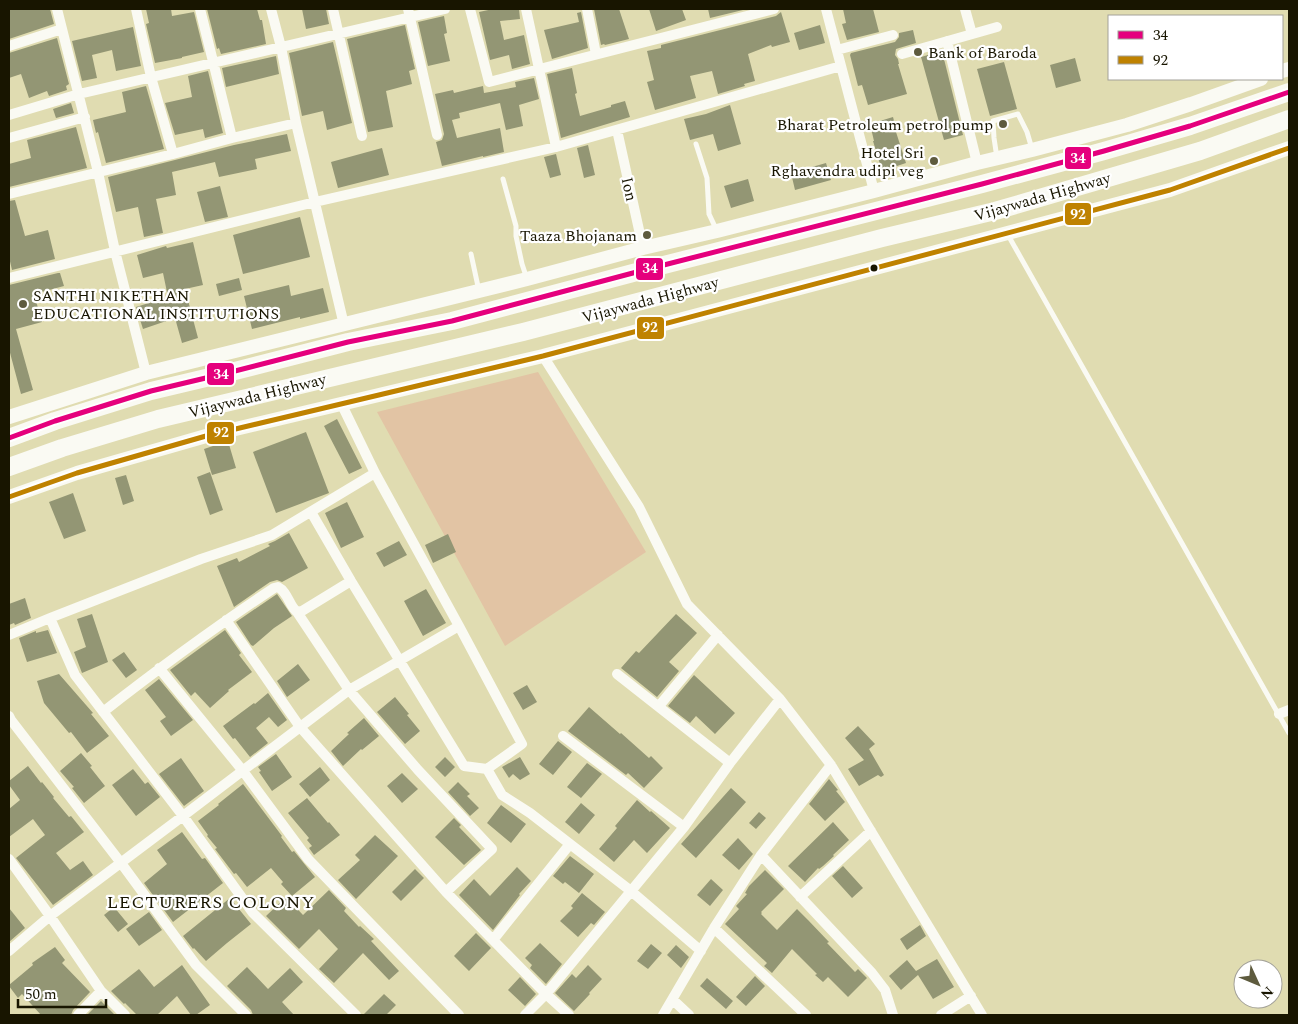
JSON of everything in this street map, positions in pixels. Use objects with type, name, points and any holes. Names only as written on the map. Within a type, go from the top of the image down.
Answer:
[{"type":"highway","name":"Vijaywada Highway","points":[[9,438],[55,421],[151,391],[348,342],[452,321],[657,266],[1010,177],[1190,126],[1289,92]]},
{"type":"highway","name":"Vijaywada Highway","points":[[9,467],[62,448],[158,419],[523,332],[882,238],[994,211],[1200,151],[1289,119]]},
{"type":"highway","points":[[231,372],[238,400]]},
{"type":"street","points":[[57,9],[146,372]]},
{"type":"street","points":[[136,9],[151,77],[173,154]]},
{"type":"street","points":[[200,9],[232,138]]},
{"type":"street","points":[[272,9],[296,123],[344,325]]},
{"type":"street","points":[[333,9],[362,136]]},
{"type":"street","points":[[9,115],[79,94],[339,33],[409,13],[445,9]]},
{"type":"street","points":[[470,9],[489,82],[774,9]]},
{"type":"street","points":[[526,9],[556,147]]},
{"type":"street","points":[[587,9],[596,54]]},
{"type":"street","points":[[826,9],[874,191]]},
{"type":"street","points":[[964,9],[972,34]]},
{"type":"street","points":[[409,13],[437,136]]},
{"type":"street","points":[[902,54],[997,27]]},
{"type":"street","points":[[9,46],[62,30]]},
{"type":"street","points":[[837,50],[893,35]]},
{"type":"street","points":[[948,41],[977,163]]},
{"type":"street","points":[[9,278],[315,202],[556,147],[841,66]]},
{"type":"street","points":[[9,417],[146,372],[527,279],[1127,125],[1258,80]]},
{"type":"street","points":[[9,138],[84,117]]},
{"type":"street","points":[[9,194],[296,123]]},
{"type":"street","name":"Ion","points":[[617,130],[643,248]]},
{"type":"street","points":[[9,497],[77,473],[206,436],[543,356],[1170,190],[1289,148]]},
{"type":"street","points":[[543,356],[639,508],[687,604],[780,698],[831,765],[982,1015]]},
{"type":"street","points":[[311,512],[351,582],[464,766],[488,769],[522,744],[375,473],[341,403]]},
{"type":"street","points":[[9,635],[202,559],[272,535],[375,473]]},
{"type":"street","points":[[298,612],[351,582]]},
{"type":"street","points":[[103,712],[159,668],[226,620],[274,588],[282,589],[294,610],[298,612],[349,690],[418,770],[492,849],[446,892]]},
{"type":"street","points":[[50,618],[75,675],[184,816],[253,914],[356,1015]]},
{"type":"street","points":[[226,620],[300,726],[446,892],[569,1015]]},
{"type":"street","points":[[9,951],[50,916],[349,690],[459,626]]},
{"type":"street","points":[[658,706],[718,636]]},
{"type":"street","points":[[159,668],[244,771],[308,859],[459,1015]]},
{"type":"street","points":[[617,674],[730,763]]},
{"type":"street","points":[[525,1015],[546,994],[684,827],[780,698]]},
{"type":"street","points":[[1279,714],[1289,710]]},
{"type":"street","points":[[9,716],[10,720],[122,863],[196,965],[240,1013]]},
{"type":"street","points":[[564,736],[684,827]]},
{"type":"street","points":[[663,1015],[714,928],[761,854],[831,765]]},
{"type":"street","points":[[488,769],[502,795],[530,813],[631,891],[702,951]]},
{"type":"street","points":[[800,897],[871,832]]},
{"type":"street","points":[[493,940],[570,844]]},
{"type":"street","points":[[761,854],[872,973],[885,990],[892,1015]]},
{"type":"street","points":[[9,859],[101,991],[125,1015]]},
{"type":"street","points":[[714,928],[806,1015]]},
{"type":"street","points":[[78,1015],[101,991]]},
{"type":"street","points":[[941,1015],[971,996]]},
{"type":"street","points":[[673,1000],[689,1015]]},
{"type":"lane","points":[[997,159],[993,120],[1018,114],[1027,132],[1032,150]]},
{"type":"lane","points":[[696,144],[707,178],[709,214],[717,231]]},
{"type":"lane","points":[[503,179],[516,226],[516,236],[527,279]]},
{"type":"lane","points":[[1007,234],[1289,733]]},
{"type":"lane","points":[[471,254],[479,291]]},
{"type":"shaded area","points":[[538,372],[646,552],[505,646],[377,412]]},
{"type":"building","points":[[9,9],[50,9],[54,24],[9,39]]},
{"type":"building","points":[[146,9],[171,9],[172,16],[194,12],[204,52],[155,63],[146,24],[149,23]]},
{"type":"building","points":[[207,9],[257,9],[260,20],[262,20],[266,44],[221,54],[219,48],[217,49]]},
{"type":"building","points":[[302,9],[326,9],[329,24],[306,29]]},
{"type":"building","points":[[493,9],[519,9],[520,19],[500,21],[504,40],[524,35],[530,64],[512,69],[509,55],[490,60],[479,12]]},
{"type":"building","points":[[594,9],[619,9],[629,39],[601,45]]},
{"type":"building","points":[[649,9],[682,9],[686,20],[656,31]]},
{"type":"building","points":[[708,9],[747,9],[710,18]]},
{"type":"building","points":[[843,9],[873,9],[879,32],[847,40],[842,24],[846,23]]},
{"type":"building","points":[[581,12],[588,48],[552,59],[544,30],[579,22],[577,13]]},
{"type":"building","points":[[781,12],[790,42],[772,47],[771,45],[748,54],[755,81],[718,94],[712,71],[690,76],[696,98],[655,110],[647,82],[654,80],[647,51],[661,48],[661,45],[776,16]]},
{"type":"building","points":[[444,16],[447,33],[444,34],[450,61],[428,66],[418,22]]},
{"type":"building","points":[[405,25],[415,69],[409,71],[412,84],[386,91],[393,127],[368,132],[347,39]]},
{"type":"building","points":[[820,25],[825,43],[799,50],[794,33]]},
{"type":"building","points":[[133,27],[141,66],[116,71],[112,50],[92,55],[97,78],[82,81],[72,41]]},
{"type":"building","points":[[913,30],[916,43],[896,49],[895,55],[898,59],[907,94],[868,105],[862,85],[858,86],[851,53],[895,42],[899,37],[899,33]]},
{"type":"building","points":[[57,38],[69,84],[66,86],[67,90],[49,96],[47,91],[29,98],[21,74],[9,78],[9,53]]},
{"type":"building","points":[[333,42],[352,123],[327,130],[323,111],[302,116],[289,53]]},
{"type":"building","points":[[942,51],[963,135],[944,140],[921,57]]},
{"type":"building","points":[[276,56],[279,74],[226,87],[222,68]]},
{"type":"building","points":[[1075,58],[1081,81],[1056,88],[1050,65]]},
{"type":"building","points":[[1004,62],[1017,109],[990,116],[977,69]]},
{"type":"building","points":[[572,68],[580,116],[625,101],[630,117],[561,138],[547,74]]},
{"type":"building","points":[[208,71],[223,133],[205,138],[203,129],[175,135],[165,103],[192,97],[188,76]]},
{"type":"building","points":[[534,78],[539,99],[519,105],[523,126],[506,130],[500,103],[459,113],[460,118],[452,120],[457,138],[500,128],[504,152],[442,166],[436,142],[442,140],[444,134],[435,94],[453,90],[454,93],[483,86],[484,93],[516,87],[515,82]]},
{"type":"building","points":[[146,86],[164,149],[106,163],[93,120],[126,112],[122,92]]},
{"type":"building","points":[[71,103],[74,113],[56,118],[53,109]]},
{"type":"building","points":[[730,105],[741,144],[718,151],[713,134],[690,140],[684,119],[706,114]]},
{"type":"building","points":[[893,117],[906,163],[882,171],[870,124]]},
{"type":"building","points":[[76,127],[87,168],[9,187],[9,164],[31,158],[27,140]]},
{"type":"building","points":[[287,134],[291,151],[255,159],[257,169],[219,177],[215,162],[172,172],[176,195],[156,199],[163,233],[144,237],[138,207],[116,212],[108,177],[234,145]]},
{"type":"building","points":[[588,145],[595,175],[584,178],[577,148]]},
{"type":"building","points":[[382,148],[389,175],[338,188],[331,162]]},
{"type":"building","points":[[556,154],[561,175],[550,178],[544,157]]},
{"type":"building","points":[[826,163],[831,180],[795,190],[791,173]]},
{"type":"building","points":[[748,179],[754,201],[731,208],[724,186]]},
{"type":"building","points":[[220,186],[228,217],[205,222],[197,192]]},
{"type":"building","points":[[15,200],[25,236],[48,230],[55,259],[12,270],[9,257],[9,201]]},
{"type":"building","points":[[300,217],[310,257],[243,274],[233,235]]},
{"type":"building","points":[[193,242],[203,285],[185,289],[198,338],[182,343],[175,318],[143,329],[136,307],[168,297],[163,273],[143,278],[137,255],[166,246],[167,248]]},
{"type":"building","points":[[60,273],[64,286],[34,294],[42,322],[16,329],[33,390],[21,394],[9,349],[9,285]]},
{"type":"building","points":[[239,278],[242,290],[219,296],[216,284]]},
{"type":"building","points":[[289,285],[291,296],[323,288],[329,312],[252,329],[244,296]]},
{"type":"building","points":[[337,419],[362,468],[349,474],[324,426]]},
{"type":"building","points":[[306,432],[329,493],[276,513],[253,452]]},
{"type":"building","points":[[228,441],[236,468],[212,475],[204,449]]},
{"type":"building","points":[[210,472],[223,510],[210,515],[197,477]]},
{"type":"building","points":[[126,475],[134,501],[123,505],[115,478]]},
{"type":"building","points":[[73,493],[86,531],[64,539],[49,502]]},
{"type":"building","points":[[347,502],[364,537],[341,548],[325,513]]},
{"type":"building","points":[[289,533],[308,568],[282,582],[277,580],[270,582],[234,607],[217,566],[237,558],[239,562],[270,546],[268,544]]},
{"type":"building","points":[[448,534],[456,552],[433,563],[425,545]]},
{"type":"building","points":[[399,541],[407,555],[384,567],[376,553]]},
{"type":"building","points":[[426,589],[446,623],[423,636],[404,601]]},
{"type":"building","points":[[277,594],[292,616],[253,646],[236,622]]},
{"type":"building","points":[[25,598],[31,618],[15,625],[14,623],[9,625],[9,604]]},
{"type":"building","points":[[92,614],[108,662],[82,673],[74,652],[86,647],[77,619]]},
{"type":"building","points":[[676,614],[697,633],[669,662],[679,671],[657,697],[621,668],[636,651],[639,653]]},
{"type":"building","points":[[48,630],[57,653],[27,662],[19,638],[36,631],[36,633]]},
{"type":"building","points":[[225,630],[241,653],[239,655],[252,672],[228,690],[210,708],[195,692],[191,696],[170,670]]},
{"type":"building","points":[[124,652],[137,670],[126,678],[112,660]]},
{"type":"building","points":[[298,664],[310,680],[287,697],[277,681]]},
{"type":"building","points":[[59,674],[93,713],[91,714],[109,736],[87,753],[71,732],[69,733],[44,703],[37,681]]},
{"type":"building","points":[[694,675],[735,713],[715,734],[696,716],[690,723],[668,706]]},
{"type":"building","points":[[159,679],[193,720],[171,736],[160,721],[166,717],[145,690]]},
{"type":"building","points":[[527,685],[537,702],[523,710],[513,693]]},
{"type":"building","points":[[268,693],[287,720],[278,727],[269,717],[256,728],[268,743],[250,757],[223,726]]},
{"type":"building","points":[[395,697],[420,731],[405,744],[377,712]]},
{"type":"building","points":[[589,707],[649,758],[651,756],[663,768],[644,788],[628,773],[626,775],[568,731]]},
{"type":"building","points":[[364,718],[379,736],[361,749],[343,766],[331,751]]},
{"type":"building","points":[[858,726],[875,744],[869,749],[884,775],[881,777],[878,775],[859,786],[848,769],[864,760],[845,738]]},
{"type":"building","points":[[558,741],[572,752],[553,775],[539,764]]},
{"type":"building","points":[[81,753],[105,786],[84,803],[72,788],[74,787],[60,771]]},
{"type":"building","points":[[276,754],[292,777],[272,791],[259,772],[261,771],[258,767]]},
{"type":"building","points":[[445,757],[455,767],[445,777],[435,767]]},
{"type":"building","points":[[520,757],[530,774],[520,780],[513,774],[509,778],[502,767]]},
{"type":"building","points":[[181,758],[204,791],[184,806],[159,774]]},
{"type":"building","points":[[587,763],[602,774],[581,798],[567,787]]},
{"type":"building","points":[[28,766],[69,817],[71,816],[84,832],[56,853],[70,870],[83,861],[93,875],[53,905],[16,858],[45,835],[33,819],[9,837],[9,809],[20,800],[9,785],[9,781]]},
{"type":"building","points":[[320,767],[330,780],[310,797],[299,784]]},
{"type":"building","points":[[133,769],[145,784],[148,782],[160,797],[136,816],[112,785]]},
{"type":"building","points":[[402,773],[418,789],[402,803],[387,786]]},
{"type":"building","points":[[829,779],[845,802],[825,821],[809,804]]},
{"type":"building","points":[[458,782],[470,794],[467,796],[479,808],[470,816],[448,792]]},
{"type":"building","points":[[243,784],[292,852],[294,851],[315,877],[292,896],[281,884],[283,882],[271,868],[247,887],[236,873],[234,874],[215,849],[217,848],[198,821]]},
{"type":"building","points":[[731,788],[746,802],[696,858],[681,844]]},
{"type":"building","points":[[307,798],[340,835],[314,855],[309,848],[312,846],[307,840],[309,838],[288,813]]},
{"type":"building","points":[[637,800],[670,828],[647,853],[634,840],[614,862],[599,849]]},
{"type":"building","points":[[581,803],[595,815],[579,834],[565,822]]},
{"type":"building","points":[[501,805],[526,824],[511,843],[487,823]]},
{"type":"building","points":[[759,812],[766,818],[756,829],[749,823]]},
{"type":"building","points":[[454,818],[461,825],[459,827],[481,850],[464,865],[435,837]]},
{"type":"building","points":[[833,822],[849,840],[805,882],[788,866]]},
{"type":"building","points":[[182,832],[202,859],[205,858],[223,883],[173,922],[144,883],[167,864],[157,850]]},
{"type":"building","points":[[375,835],[398,856],[356,899],[338,880],[360,860],[355,855]]},
{"type":"building","points":[[738,838],[753,854],[739,870],[722,855]]},
{"type":"building","points":[[570,856],[594,874],[579,893],[565,882],[563,884],[553,876]]},
{"type":"building","points":[[843,866],[863,888],[852,898],[832,876]]},
{"type":"building","points":[[517,867],[531,881],[519,894],[493,930],[459,895],[474,879],[490,896]]},
{"type":"building","points":[[415,869],[424,878],[401,901],[392,892]]},
{"type":"building","points":[[765,870],[784,889],[761,914],[777,930],[797,909],[855,972],[858,969],[867,978],[848,997],[828,977],[823,982],[792,949],[772,973],[764,966],[767,963],[725,924],[739,909],[736,906],[747,894],[745,893],[749,886]]},
{"type":"building","points":[[711,879],[723,890],[710,906],[697,895]]},
{"type":"building","points":[[329,890],[346,908],[344,911],[374,939],[371,941],[399,971],[389,980],[363,953],[334,983],[319,969],[338,949],[319,929],[299,949],[266,916],[286,897],[303,915]]},
{"type":"building","points":[[582,893],[605,912],[594,925],[591,923],[578,937],[560,921],[573,908],[571,906]]},
{"type":"building","points":[[230,898],[251,924],[206,961],[183,936]]},
{"type":"building","points":[[114,907],[128,924],[118,932],[104,915]]},
{"type":"building","points":[[9,908],[25,928],[9,942]]},
{"type":"building","points":[[149,912],[162,930],[139,946],[126,929]]},
{"type":"building","points":[[920,925],[926,936],[907,950],[900,939]]},
{"type":"building","points":[[476,933],[491,948],[469,971],[454,956]]},
{"type":"building","points":[[540,943],[562,964],[546,984],[530,968],[532,965],[525,958]]},
{"type":"building","points":[[651,944],[662,953],[648,969],[637,961]]},
{"type":"building","points":[[676,945],[689,957],[681,968],[667,955]]},
{"type":"building","points":[[55,947],[65,960],[62,963],[90,992],[73,1010],[71,1015],[41,1015],[22,994],[18,998],[9,986],[33,965],[32,963]]},
{"type":"building","points":[[937,959],[954,987],[933,999],[918,975],[901,990],[889,976],[907,960],[916,971]]},
{"type":"building","points":[[182,965],[210,1005],[196,1015],[191,1015],[177,996],[157,1015],[137,1015],[111,991],[139,969],[154,987]]},
{"type":"building","points":[[588,965],[602,979],[574,1011],[555,993],[572,974],[576,978]]},
{"type":"building","points":[[247,967],[268,989],[290,968],[303,982],[282,1002],[294,1015],[253,1015],[251,1010],[227,986]]},
{"type":"building","points":[[755,976],[765,986],[746,1006],[736,997]]},
{"type":"building","points":[[520,977],[536,994],[525,1006],[508,990]]},
{"type":"building","points":[[707,978],[733,1001],[726,1009],[700,986]]},
{"type":"building","points":[[384,994],[396,1005],[386,1015],[363,1015]]},
{"type":"building","points":[[101,1001],[113,1015],[87,1015]]},
{"type":"transit line","name":"34","points":[[9,438],[55,421],[151,391],[348,342],[452,321],[982,184],[1190,126],[1289,92]]},
{"type":"transit line","name":"92","points":[[9,497],[77,473],[206,436],[543,356],[1170,190],[1289,148]]},
{"type":"place","name":"Bank of Baroda","points":[[918,52]]},
{"type":"place","name":"Bharat Petroleum petrol pump","points":[[1003,124]]},
{"type":"place","name":"Hotel Sri Rghavendra udipi veg","points":[[934,161]]},
{"type":"place","name":"Taaza Bhojanam","points":[[647,235]]},
{"type":"place","name":"SANTHI NIKETHAN EDUCATIONAL INSTITUTIONS","points":[[23,304]]},
{"type":"district","name":"LECTURERS COLONY","points":[[211,902]]}]
